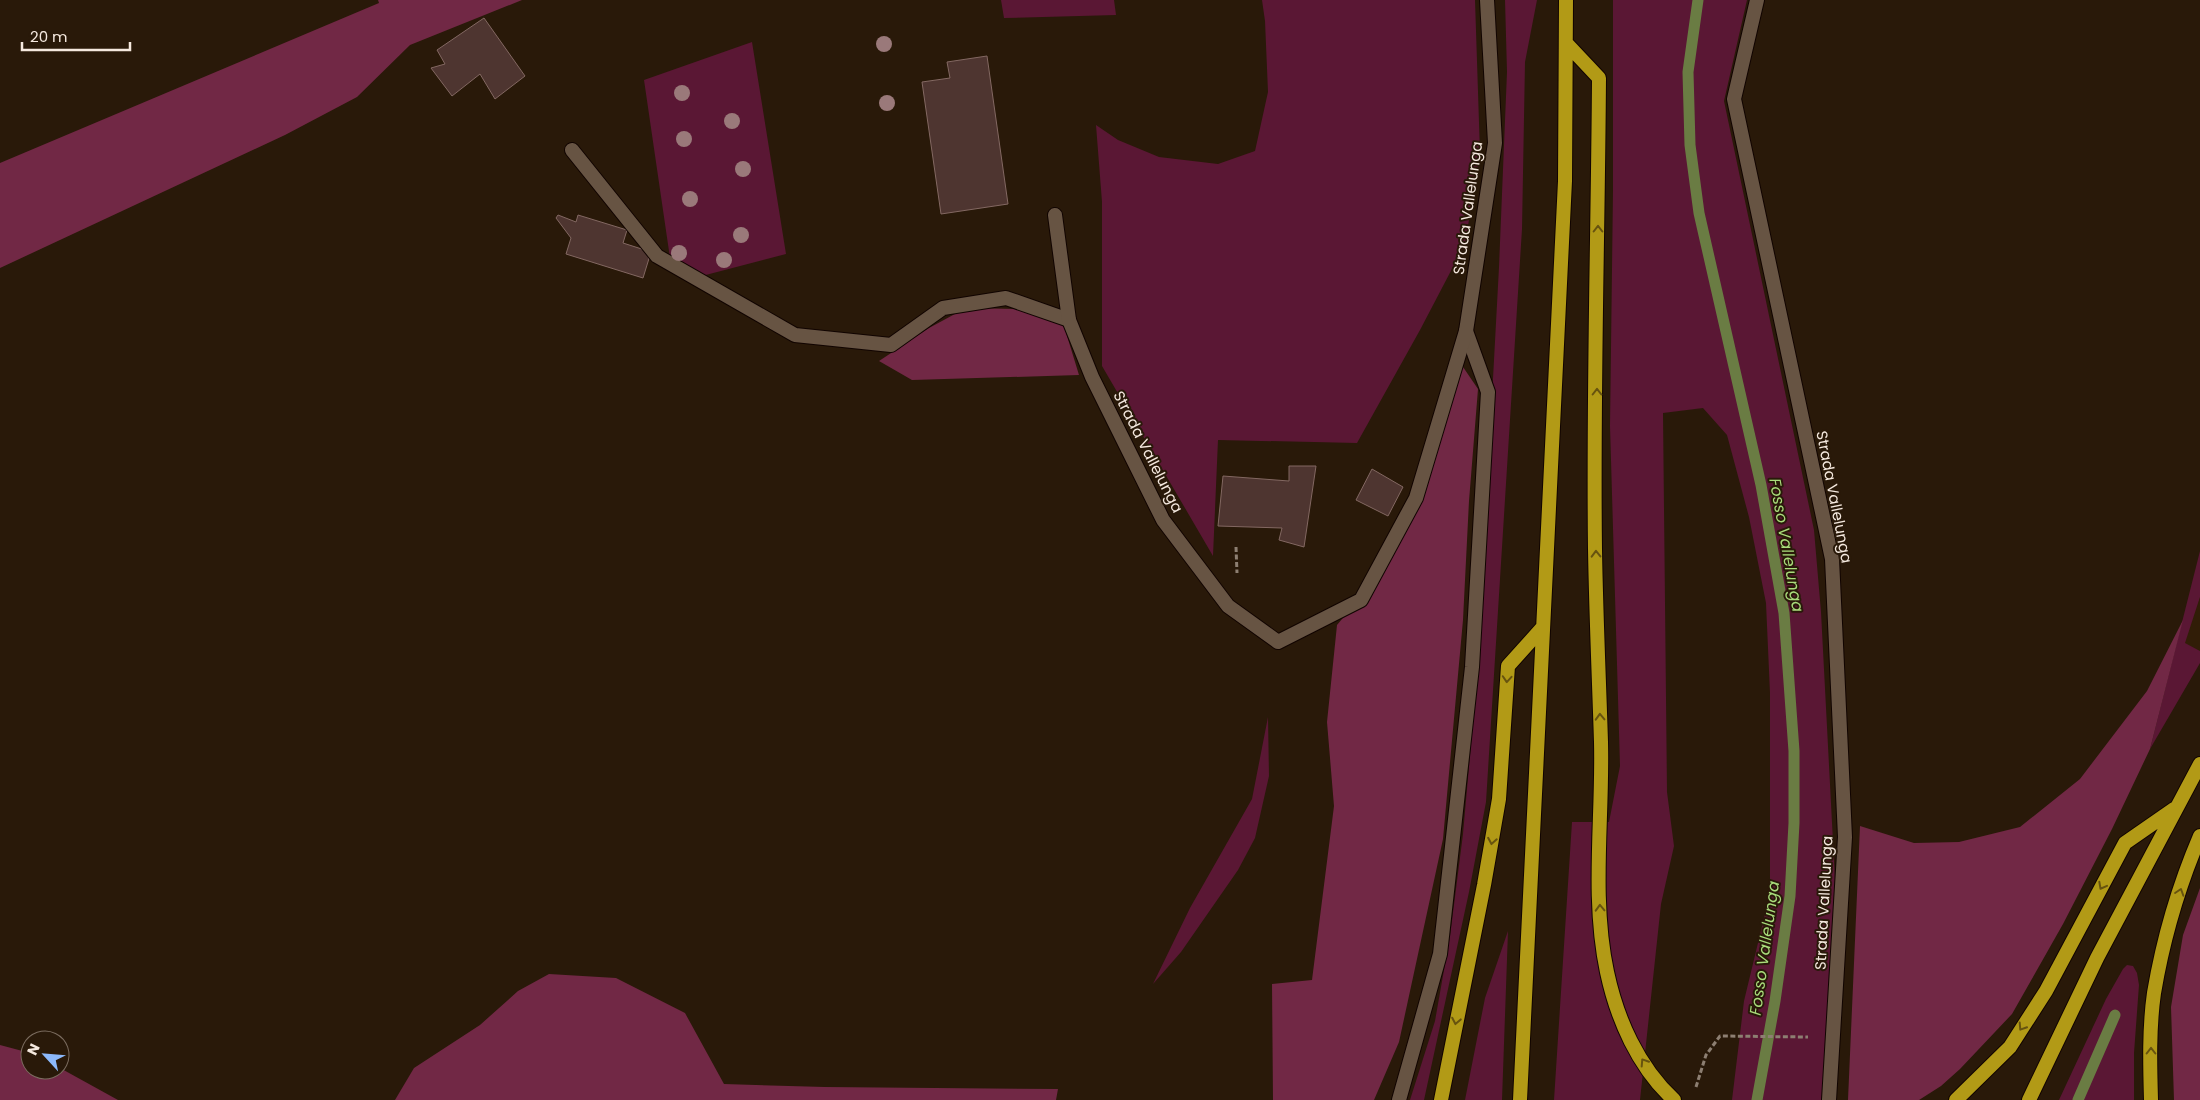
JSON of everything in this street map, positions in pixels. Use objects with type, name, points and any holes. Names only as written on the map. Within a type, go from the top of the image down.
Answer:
[{"type":"highway","points":[[1520,1100],[1564,191],[1566,0]]},
{"type":"highway","points":[[1567,44],[1599,78],[1595,547],[1601,766],[1600,913],[1606,970],[1617,1012],[1635,1048],[1654,1078],[1674,1100]]},
{"type":"highway","points":[[1441,1100],[1484,885],[1499,799],[1508,666],[1543,627]]},
{"type":"highway","points":[[2029,1100],[2097,958],[2200,764]]},
{"type":"highway","points":[[1956,1100],[2010,1047],[2046,991],[2125,843],[2175,808]]},
{"type":"highway","points":[[2151,1100],[2151,1042],[2154,995],[2164,941],[2200,836]]},
{"type":"street","name":"Strada Vallelunga","points":[[1055,215],[1069,320],[1092,377],[1164,520],[1228,606],[1278,642],[1361,600],[1416,498],[1466,331],[1495,142],[1487,0]]},
{"type":"street","name":"Strada Vallelunga","points":[[1757,0],[1734,99],[1832,559],[1845,837],[1828,1100]]},
{"type":"street","points":[[572,150],[657,256],[795,335],[891,345],[943,308],[1006,298],[1069,320]]},
{"type":"street","name":"Strada Vallelunga","points":[[1399,1100],[1440,954],[1472,667],[1488,392],[1466,331]]},
{"type":"path","points":[[1695,1091],[1706,1055],[1720,1036],[1807,1038]]},
{"type":"shaded area","points":[[378,0],[522,0],[410,45],[357,97],[285,135],[0,268],[0,163],[379,3]]},
{"type":"shaded area","points":[[1001,0],[1114,0],[1116,15],[1004,18]]},
{"type":"shaded area","points":[[1262,0],[1475,0],[1480,153],[1465,244],[1357,443],[1218,440],[1213,556],[1102,366],[1102,202],[1096,125],[1118,140],[1159,157],[1218,164],[1255,151],[1268,92],[1265,21]]},
{"type":"shaded area","points":[[1505,0],[1537,0],[1525,62],[1522,229],[1486,802],[1469,892],[1424,1100],[1410,1100],[1435,1021],[1450,936],[1463,834],[1477,676],[1499,267],[1507,72]]},
{"type":"shaded area","points":[[1613,0],[1747,0],[1724,101],[1814,530],[1821,612],[1835,880],[1822,1100],[1732,1100],[1744,1001],[1770,893],[1770,693],[1766,603],[1749,517],[1727,435],[1703,408],[1663,413],[1667,792],[1674,846],[1661,904],[1640,1100],[1554,1100],[1572,822],[1609,822],[1620,766],[1610,426]]},
{"type":"shaded area","points":[[752,42],[786,254],[698,277],[670,258],[644,80]]},
{"type":"shaded area","points":[[966,308],[1017,309],[1064,326],[1079,375],[912,380],[879,361],[929,328]]},
{"type":"shaded area","points":[[1461,364],[1478,389],[1469,501],[1463,620],[1443,839],[1399,1042],[1374,1100],[1273,1100],[1272,984],[1312,980],[1334,806],[1327,722],[1337,625],[1387,565],[1425,493]]},
{"type":"shaded area","points":[[2200,551],[2200,597],[2185,643],[2200,651],[2200,663],[2150,749]]},
{"type":"shaded area","points":[[2200,597],[2200,651],[2184,643]]},
{"type":"shaded area","points":[[2183,620],[2150,749],[2112,829],[2063,924],[2012,1014],[1960,1069],[1941,1086],[1919,1100],[1848,1100],[1860,826],[1914,843],[1959,842],[2020,827],[2080,779],[2147,691]]},
{"type":"shaded area","points":[[1268,717],[1269,776],[1255,838],[1238,870],[1181,952],[1153,984],[1190,908],[1252,799]]},
{"type":"shaded area","points":[[2200,888],[2200,1100],[2174,1100],[2171,1007],[2183,935]]},
{"type":"shaded area","points":[[1508,931],[1502,1100],[1465,1100],[1485,998]]},
{"type":"shaded area","points":[[2127,965],[2133,966],[2137,973],[2139,985],[2134,1053],[2134,1100],[2059,1100],[2106,999]]},
{"type":"shaded area","points":[[549,974],[616,978],[685,1013],[724,1084],[1058,1089],[1056,1100],[395,1100],[414,1068],[480,1025],[518,991]]},
{"type":"shaded area","points":[[0,1045],[20,1050],[20,1080],[70,1080],[70,1074],[118,1100],[0,1100]]},
{"type":"building","points":[[484,18],[525,76],[495,99],[480,74],[452,96],[431,68],[445,64],[437,50]]},
{"type":"building","points":[[987,56],[1008,204],[941,214],[922,82],[950,78],[947,62]]},
{"type":"building","points":[[558,215],[576,222],[578,215],[627,230],[623,243],[651,252],[643,278],[566,254],[571,238],[556,218]]},
{"type":"building","points":[[1289,466],[1316,466],[1304,547],[1279,540],[1282,528],[1218,526],[1223,476],[1289,481]]},
{"type":"building","points":[[1372,469],[1403,487],[1388,516],[1356,500]]},
{"type":"waterway","name":"Fosso Vallelunga","points":[[1698,0],[1688,72],[1690,145],[1699,213],[1761,485],[1784,613],[1794,751],[1794,823],[1790,896],[1775,1001],[1757,1100]]},
{"type":"waterway","points":[[2078,1100],[2115,1015]]}]
